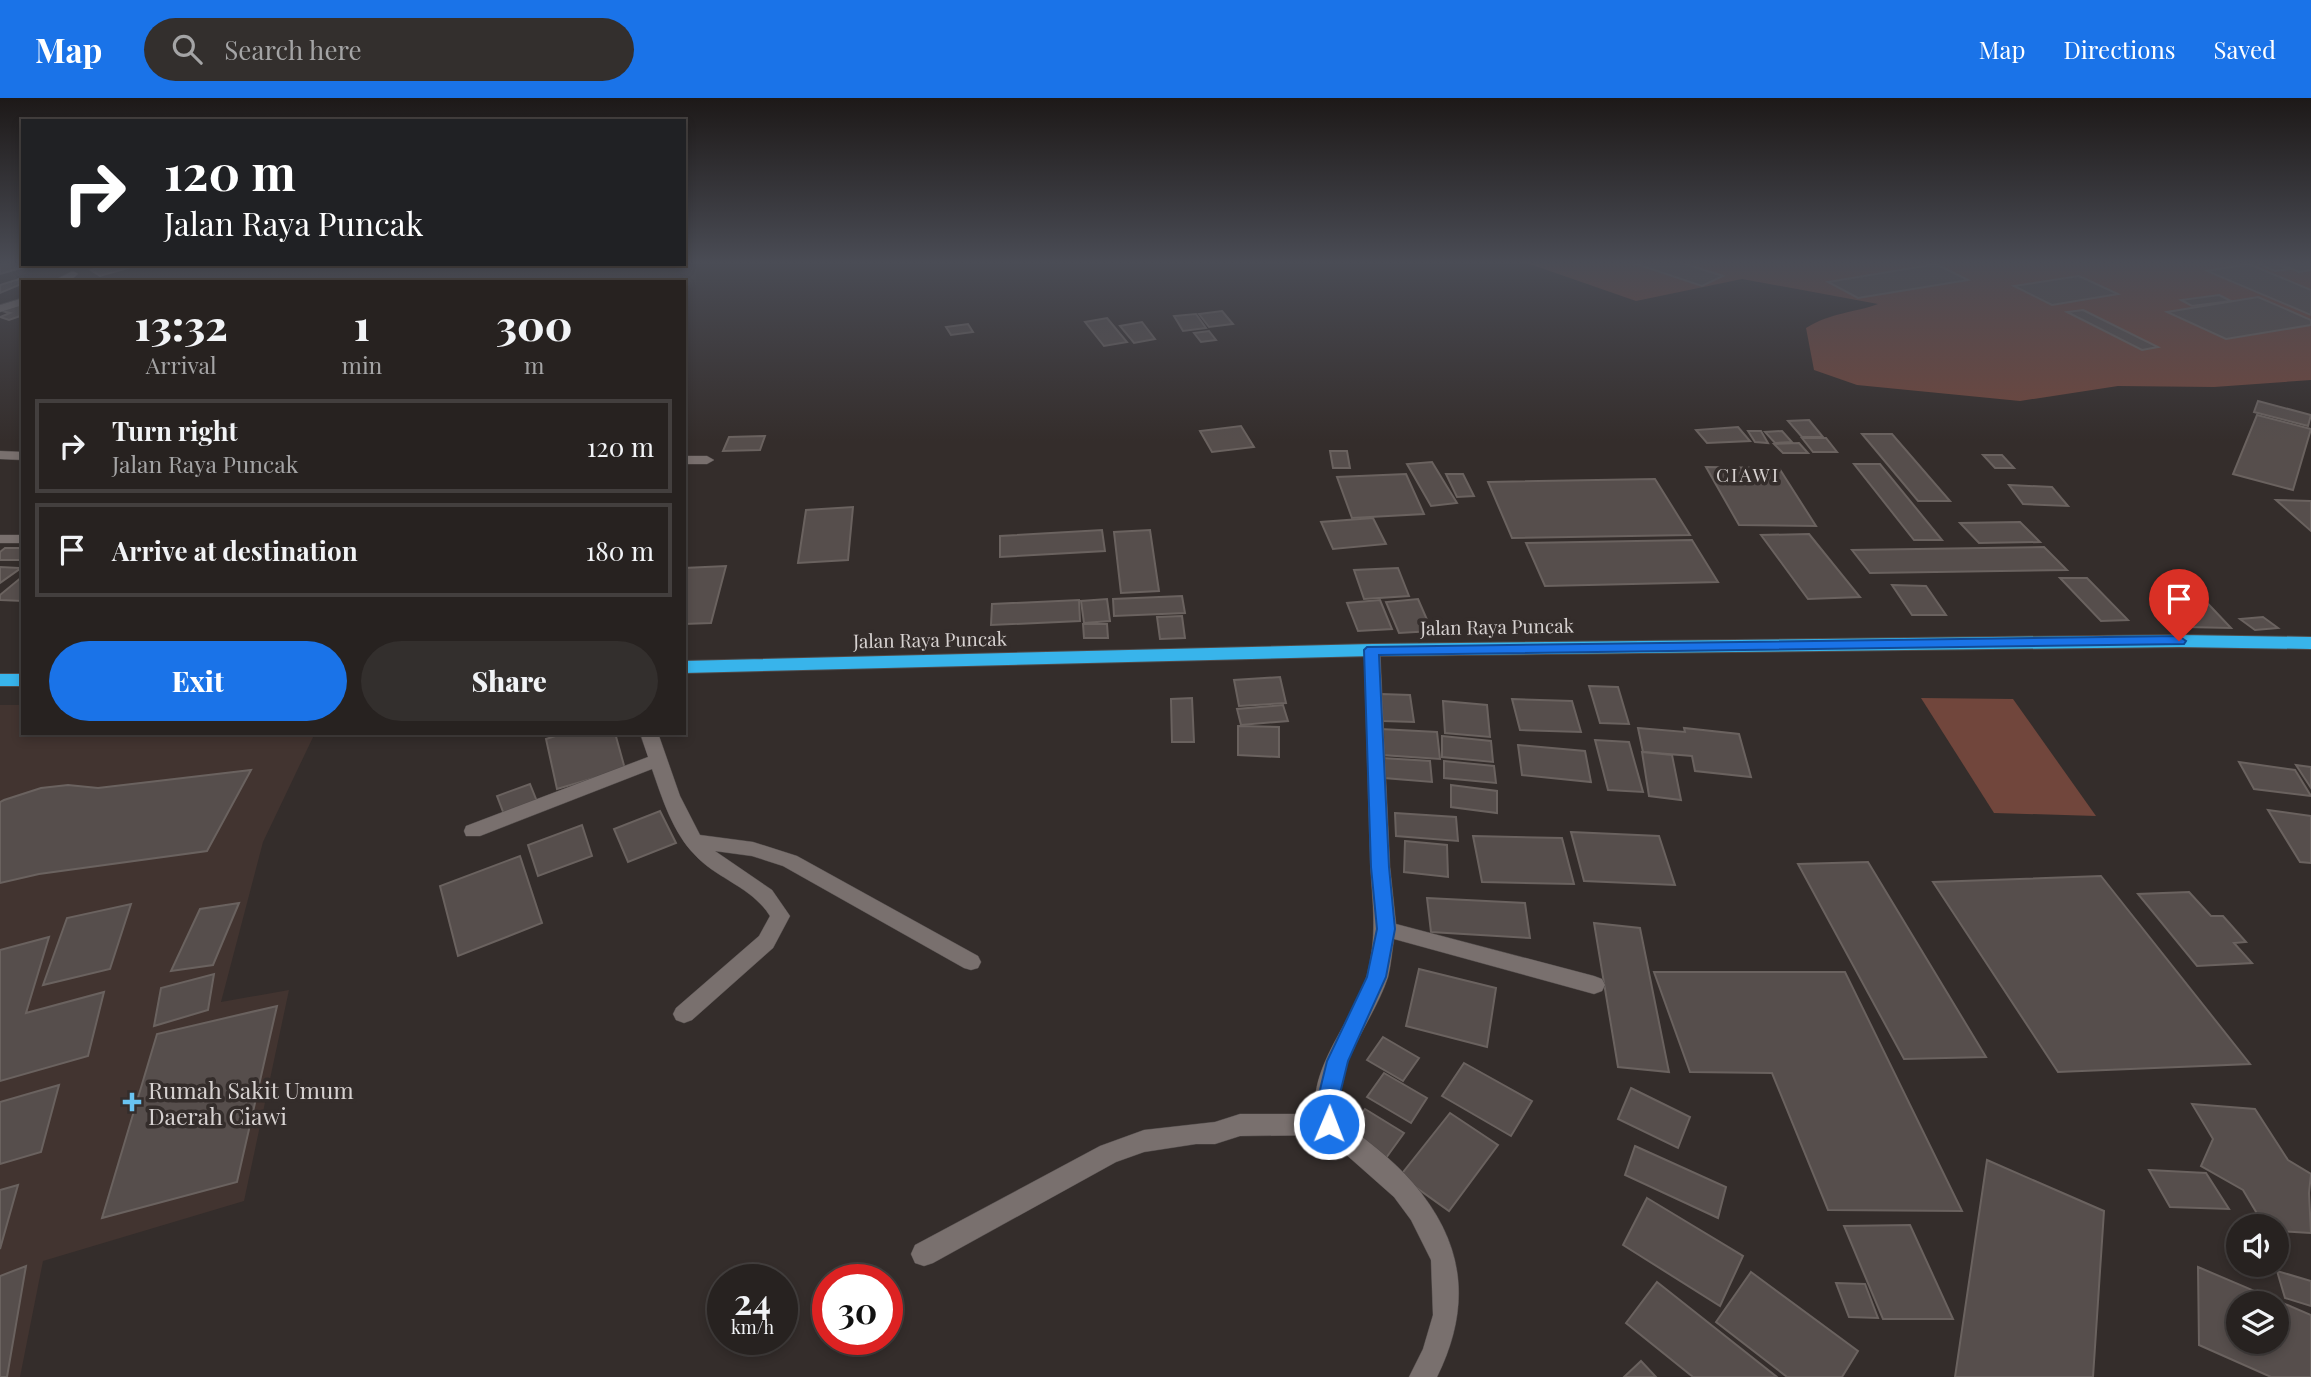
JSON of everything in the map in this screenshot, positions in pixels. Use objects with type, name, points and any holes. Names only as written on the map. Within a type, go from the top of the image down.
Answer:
[{"type":"highway","name":"Jalan Raya Puncak","points":[[686,667],[1372,650],[2179,641],[2311,643]]},
{"type":"highway","points":[[0,680],[21,680]]},
{"type":"street","points":[[0,455],[21,456]]},
{"type":"street","points":[[686,460],[707,460]]},
{"type":"street","points":[[0,539],[21,539]]},
{"type":"street","points":[[1372,650],[1380,867],[1386,929],[1377,977],[1337,1061],[1326,1106],[1329,1124],[1404,1189],[1420,1212],[1444,1258],[1446,1315],[1435,1353],[1423,1377]]},
{"type":"street","points":[[650,735],[657,760],[693,841],[705,853],[766,895],[780,916],[765,943],[684,1014]]},
{"type":"street","points":[[472,831],[657,760]]},
{"type":"street","points":[[693,841],[753,849],[790,861],[971,962]]},
{"type":"street","points":[[1386,929],[1594,985]]},
{"type":"street","points":[[924,1254],[1108,1153],[1144,1141],[1196,1133],[1215,1133],[1240,1125],[1329,1124]]},
{"type":"shaded area","points":[[2311,322],[2311,380],[2214,387],[2118,386],[2020,401],[1857,385],[1814,370],[1806,328],[1816,323]]},
{"type":"shaded area","points":[[1921,698],[2013,699],[2096,816],[1994,813]]},
{"type":"shaded area","name":"Rumah Sakit Umum Daerah Ciawi","points":[[0,705],[21,705],[21,735],[314,735],[263,842],[221,1002],[289,990],[244,1201],[43,1261],[20,1377],[0,1377]]},
{"type":"building","points":[[1085,322],[1110,322],[1127,342],[1104,346]]},
{"type":"building","points":[[1142,322],[1155,339],[1134,343],[1120,326]]},
{"type":"building","points":[[1177,322],[1201,322],[1206,328],[1183,331]]},
{"type":"building","points":[[1205,322],[1231,322],[1233,324],[1209,327]]},
{"type":"building","points":[[2086,322],[2107,322],[2158,347],[2142,350]]},
{"type":"building","points":[[2188,322],[2311,322],[2311,325],[2226,339]]},
{"type":"building","points":[[968,324],[973,332],[951,335],[946,327]]},
{"type":"building","points":[[1209,331],[1216,340],[1201,342],[1194,333]]},
{"type":"building","points":[[2258,401],[2311,415],[2308,426],[2254,412]]},
{"type":"building","points":[[2257,415],[2311,429],[2293,490],[2233,474]]},
{"type":"building","points":[[1809,420],[1823,437],[1802,437],[1788,421]]},
{"type":"building","points":[[1241,426],[1254,447],[1212,452],[1200,431]]},
{"type":"building","points":[[1738,427],[1750,441],[1707,443],[1696,430]]},
{"type":"building","points":[[1748,431],[1761,431],[1768,443],[1755,442]]},
{"type":"building","points":[[1782,431],[1792,442],[1775,443],[1765,432]]},
{"type":"building","points":[[1862,434],[1892,434],[1950,501],[1918,501]]},
{"type":"building","points":[[765,436],[760,450],[723,451],[729,437]]},
{"type":"building","points":[[1802,438],[1826,438],[1837,452],[1813,452]]},
{"type":"building","points":[[1799,443],[1808,453],[1783,453],[1774,444]]},
{"type":"building","points":[[1330,451],[1347,451],[1350,468],[1333,468]]},
{"type":"building","points":[[1983,455],[2002,455],[2014,468],[1995,468]]},
{"type":"building","points":[[1432,462],[1457,503],[1431,506],[1407,464]]},
{"type":"building","points":[[1854,464],[1880,464],[1942,540],[1914,540]]},
{"type":"building","points":[[1706,467],[1779,468],[1816,526],[1739,525]]},
{"type":"building","points":[[1406,474],[1424,514],[1352,518],[1337,477]]},
{"type":"building","points":[[1446,474],[1463,474],[1474,496],[1457,497]]},
{"type":"building","points":[[1655,479],[1690,535],[1512,538],[1488,482]]},
{"type":"building","points":[[2009,485],[2052,487],[2068,506],[2023,504]]},
{"type":"building","points":[[2276,500],[2311,501],[2311,531]]},
{"type":"building","points":[[853,507],[848,560],[798,563],[806,510]]},
{"type":"building","points":[[1373,518],[1386,544],[1333,549],[1321,522]]},
{"type":"building","points":[[2020,522],[2040,542],[1979,543],[1960,523]]},
{"type":"building","points":[[1102,530],[1105,551],[1000,557],[1000,536]]},
{"type":"building","points":[[1150,530],[1159,591],[1121,593],[1114,532]]},
{"type":"building","points":[[1809,534],[1860,597],[1808,599],[1761,535]]},
{"type":"building","points":[[1692,540],[1718,582],[1545,586],[1526,543]]},
{"type":"building","points":[[2044,547],[2067,570],[1870,573],[1852,550]]},
{"type":"building","points":[[5,548],[21,548],[21,560],[0,560],[0,552]]},
{"type":"building","points":[[726,566],[711,623],[686,624],[686,568]]},
{"type":"building","points":[[0,567],[21,568],[0,583]]},
{"type":"building","points":[[1398,568],[1409,596],[1364,599],[1354,570]]},
{"type":"building","points":[[21,578],[21,601],[0,600],[0,595]]},
{"type":"building","points":[[2060,578],[2087,578],[2128,620],[2101,621]]},
{"type":"building","points":[[1892,585],[1926,586],[1946,615],[1912,615]]},
{"type":"building","points":[[2156,589],[2195,590],[2231,628],[2184,627],[2172,614],[2178,614]]},
{"type":"building","points":[[1182,596],[1185,613],[1114,616],[1113,599]]},
{"type":"building","points":[[1107,599],[1110,621],[1084,623],[1081,601]]},
{"type":"building","points":[[1418,599],[1432,631],[1399,633],[1386,602]]},
{"type":"building","points":[[1079,600],[1080,621],[991,625],[992,604]]},
{"type":"building","points":[[1380,600],[1392,629],[1358,631],[1347,603]]},
{"type":"building","points":[[1182,616],[1185,638],[1160,639],[1157,617]]},
{"type":"building","points":[[2263,617],[2278,628],[2255,630],[2240,619]]},
{"type":"building","points":[[1083,624],[1107,624],[1108,638],[1084,638]]},
{"type":"building","points":[[1280,677],[1286,703],[1239,706],[1234,680]]},
{"type":"building","points":[[1589,686],[1618,687],[1629,724],[1600,723]]},
{"type":"building","points":[[1381,694],[1410,695],[1414,722],[1383,721]]},
{"type":"building","points":[[1192,698],[1194,742],[1172,742],[1171,699]]},
{"type":"building","points":[[1512,699],[1572,701],[1581,732],[1520,730]]},
{"type":"building","points":[[1443,701],[1487,705],[1490,737],[1445,733]]},
{"type":"building","points":[[1283,705],[1288,721],[1241,725],[1237,709]]},
{"type":"building","points":[[1238,726],[1279,727],[1279,757],[1238,755]]},
{"type":"building","points":[[1638,728],[1685,732],[1684,728],[1739,734],[1751,777],[1695,771],[1692,756],[1643,752]]},
{"type":"building","points":[[1380,729],[1437,732],[1440,759],[1382,755]]},
{"type":"building","points":[[559,735],[616,735],[625,769],[557,789],[546,739]]},
{"type":"building","points":[[1442,736],[1491,741],[1493,762],[1442,757]]},
{"type":"building","points":[[1595,740],[1629,742],[1643,792],[1608,790]]},
{"type":"building","points":[[1518,745],[1585,751],[1591,782],[1522,775]]},
{"type":"building","points":[[1642,752],[1672,755],[1681,800],[1649,796]]},
{"type":"building","points":[[1382,758],[1430,761],[1432,782],[1384,778]]},
{"type":"building","points":[[1444,761],[1494,766],[1496,783],[1444,778]]},
{"type":"building","points":[[2239,762],[2295,770],[2311,796],[2254,789]]},
{"type":"building","points":[[2296,765],[2311,767],[2311,788]]},
{"type":"building","points":[[251,770],[207,851],[39,874],[0,883],[0,802],[4,800],[41,788],[68,785],[98,788]]},
{"type":"building","points":[[530,784],[538,804],[505,817],[497,796]]},
{"type":"building","points":[[1451,785],[1497,791],[1497,813],[1451,807]]},
{"type":"building","points":[[2268,810],[2311,816],[2311,863],[2300,862]]},
{"type":"building","points":[[660,811],[676,843],[628,862],[614,829]]},
{"type":"building","points":[[1395,813],[1456,817],[1458,841],[1396,836]]},
{"type":"building","points":[[582,825],[592,856],[538,876],[528,845]]},
{"type":"building","points":[[1571,832],[1659,836],[1675,885],[1584,881]]},
{"type":"building","points":[[1473,836],[1562,838],[1574,884],[1482,882]]},
{"type":"building","points":[[1405,841],[1447,845],[1448,877],[1404,872]]},
{"type":"building","points":[[520,856],[542,923],[458,956],[440,886]]},
{"type":"building","points":[[1868,862],[1986,1057],[1904,1059],[1798,864]]},
{"type":"building","points":[[2101,876],[2250,1064],[2058,1072],[1933,882]]},
{"type":"building","points":[[2189,892],[2211,916],[2223,916],[2246,942],[2234,943],[2252,963],[2197,966],[2138,894]]},
{"type":"building","points":[[1427,898],[1525,903],[1530,938],[1431,932]]},
{"type":"building","points":[[239,903],[213,965],[171,971],[200,909]]},
{"type":"building","points":[[131,904],[110,969],[43,985],[67,918]]},
{"type":"building","points":[[1594,923],[1640,928],[1669,1072],[1618,1067]]},
{"type":"building","points":[[49,937],[26,1013],[104,992],[88,1056],[0,1081],[0,950]]},
{"type":"building","points":[[1419,969],[1496,988],[1487,1047],[1406,1026]]},
{"type":"building","points":[[1654,972],[1845,972],[1962,1211],[1828,1210],[1772,1073],[1690,1072]]},
{"type":"building","points":[[214,974],[208,1010],[154,1026],[161,988]]},
{"type":"building","points":[[277,1006],[237,1182],[102,1218],[157,1034]]},
{"type":"building","points":[[1383,1037],[1419,1058],[1403,1081],[1367,1060]]},
{"type":"building","points":[[1464,1063],[1532,1101],[1511,1136],[1442,1096]]},
{"type":"building","points":[[1384,1073],[1427,1098],[1411,1123],[1367,1097]]},
{"type":"building","points":[[59,1085],[41,1152],[0,1164],[0,1102]]},
{"type":"building","points":[[1631,1088],[1690,1117],[1678,1148],[1618,1119]]},
{"type":"building","points":[[2192,1104],[2255,1109],[2288,1160],[2311,1174],[2311,1233],[2289,1232],[2289,1214],[2257,1214],[2243,1190],[2201,1166],[2213,1139]]},
{"type":"building","points":[[1365,1109],[1404,1133],[1386,1158],[1347,1133]]},
{"type":"building","points":[[1450,1113],[1498,1145],[1449,1211],[1400,1176]]},
{"type":"building","points":[[1635,1146],[1726,1187],[1718,1218],[1625,1175]]},
{"type":"building","points":[[1987,1160],[2104,1211],[2093,1377],[1955,1377]]},
{"type":"building","points":[[2149,1170],[2206,1173],[2229,1209],[2170,1207]]},
{"type":"building","points":[[18,1185],[0,1249],[0,1190]]},
{"type":"building","points":[[1647,1198],[1743,1256],[1720,1306],[1623,1245]]},
{"type":"building","points":[[1910,1225],[1953,1319],[1883,1319],[1844,1226]]},
{"type":"building","points":[[26,1266],[7,1377],[0,1377],[0,1276]]},
{"type":"building","points":[[2198,1267],[2254,1291],[2226,1291],[2226,1354],[2289,1354],[2289,1306],[2311,1315],[2311,1377],[2271,1377],[2199,1345]]},
{"type":"building","points":[[1751,1272],[1858,1351],[1842,1377],[1787,1377],[1716,1322]]},
{"type":"building","points":[[2289,1275],[2311,1281],[2311,1306],[2289,1299],[2289,1291],[2283,1291],[2279,1277],[2289,1277]]},
{"type":"building","points":[[1657,1282],[1777,1377],[1693,1377],[1626,1323]]},
{"type":"building","points":[[1836,1283],[1865,1284],[1878,1318],[1849,1317]]},
{"type":"building","points":[[1641,1361],[1656,1377],[1624,1377]]},
{"type":"place","name":"Rumah Sakit Umum Daerah Ciawi","points":[[132,1102]]},
{"type":"district","name":"CIAWI","points":[[1748,474]]},
{"type":"route","points":[[1329,1124],[1326,1106],[1337,1061],[1377,977],[1386,929],[1380,867],[1380,801],[1372,650],[2179,641]]}]
